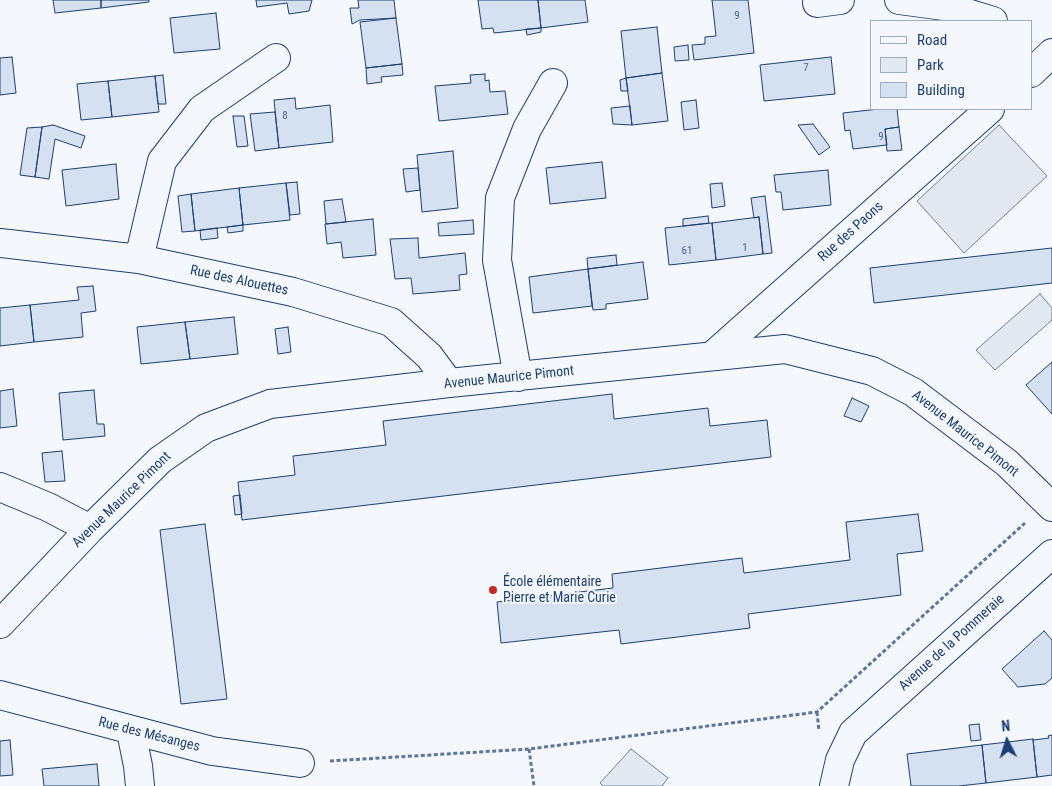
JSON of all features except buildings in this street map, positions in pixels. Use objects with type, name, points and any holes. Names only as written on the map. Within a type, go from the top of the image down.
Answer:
[{"type":"street","points":[[899,0],[944,6],[991,20]]},
{"type":"street","points":[[139,259],[162,161],[202,109],[276,58]]},
{"type":"street","points":[[518,377],[497,260],[500,198],[527,129],[553,83]]},
{"type":"street","name":"Rue des Paons","points":[[712,356],[989,110]]},
{"type":"street","name":"Rue des Alouettes","points":[[0,243],[139,259],[293,292],[391,322],[430,356],[449,384]]},
{"type":"street","name":"Avenue Maurice Pimont","points":[[0,624],[90,529],[160,460],[206,428],[270,404],[785,349],[872,372],[913,392],[1007,463],[1050,505]]},
{"type":"street","points":[[0,487],[48,507],[90,529]]},
{"type":"street","name":"Avenue de la Pommeraie","points":[[834,786],[840,760],[853,732],[1052,554]]},
{"type":"street","name":"Rue des Mésanges","points":[[0,695],[212,751],[300,763]]},
{"type":"street","points":[[131,731],[140,786]]},
{"type":"path","points":[[300,763],[529,749],[817,712],[1050,505]]},
{"type":"path","points":[[529,749],[534,786]]},
{"type":"green space","points":[[1040,294],[1052,308],[1052,320],[995,370],[976,350]]},
{"type":"green space","points":[[631,749],[668,778],[662,786],[603,786],[600,783]]},
{"type":"shaded area","points":[[999,125],[1047,176],[964,253],[917,201]]},
{"type":"place","name":"École élémentaire Pierre et Marie Curie","points":[[493,590]]}]
